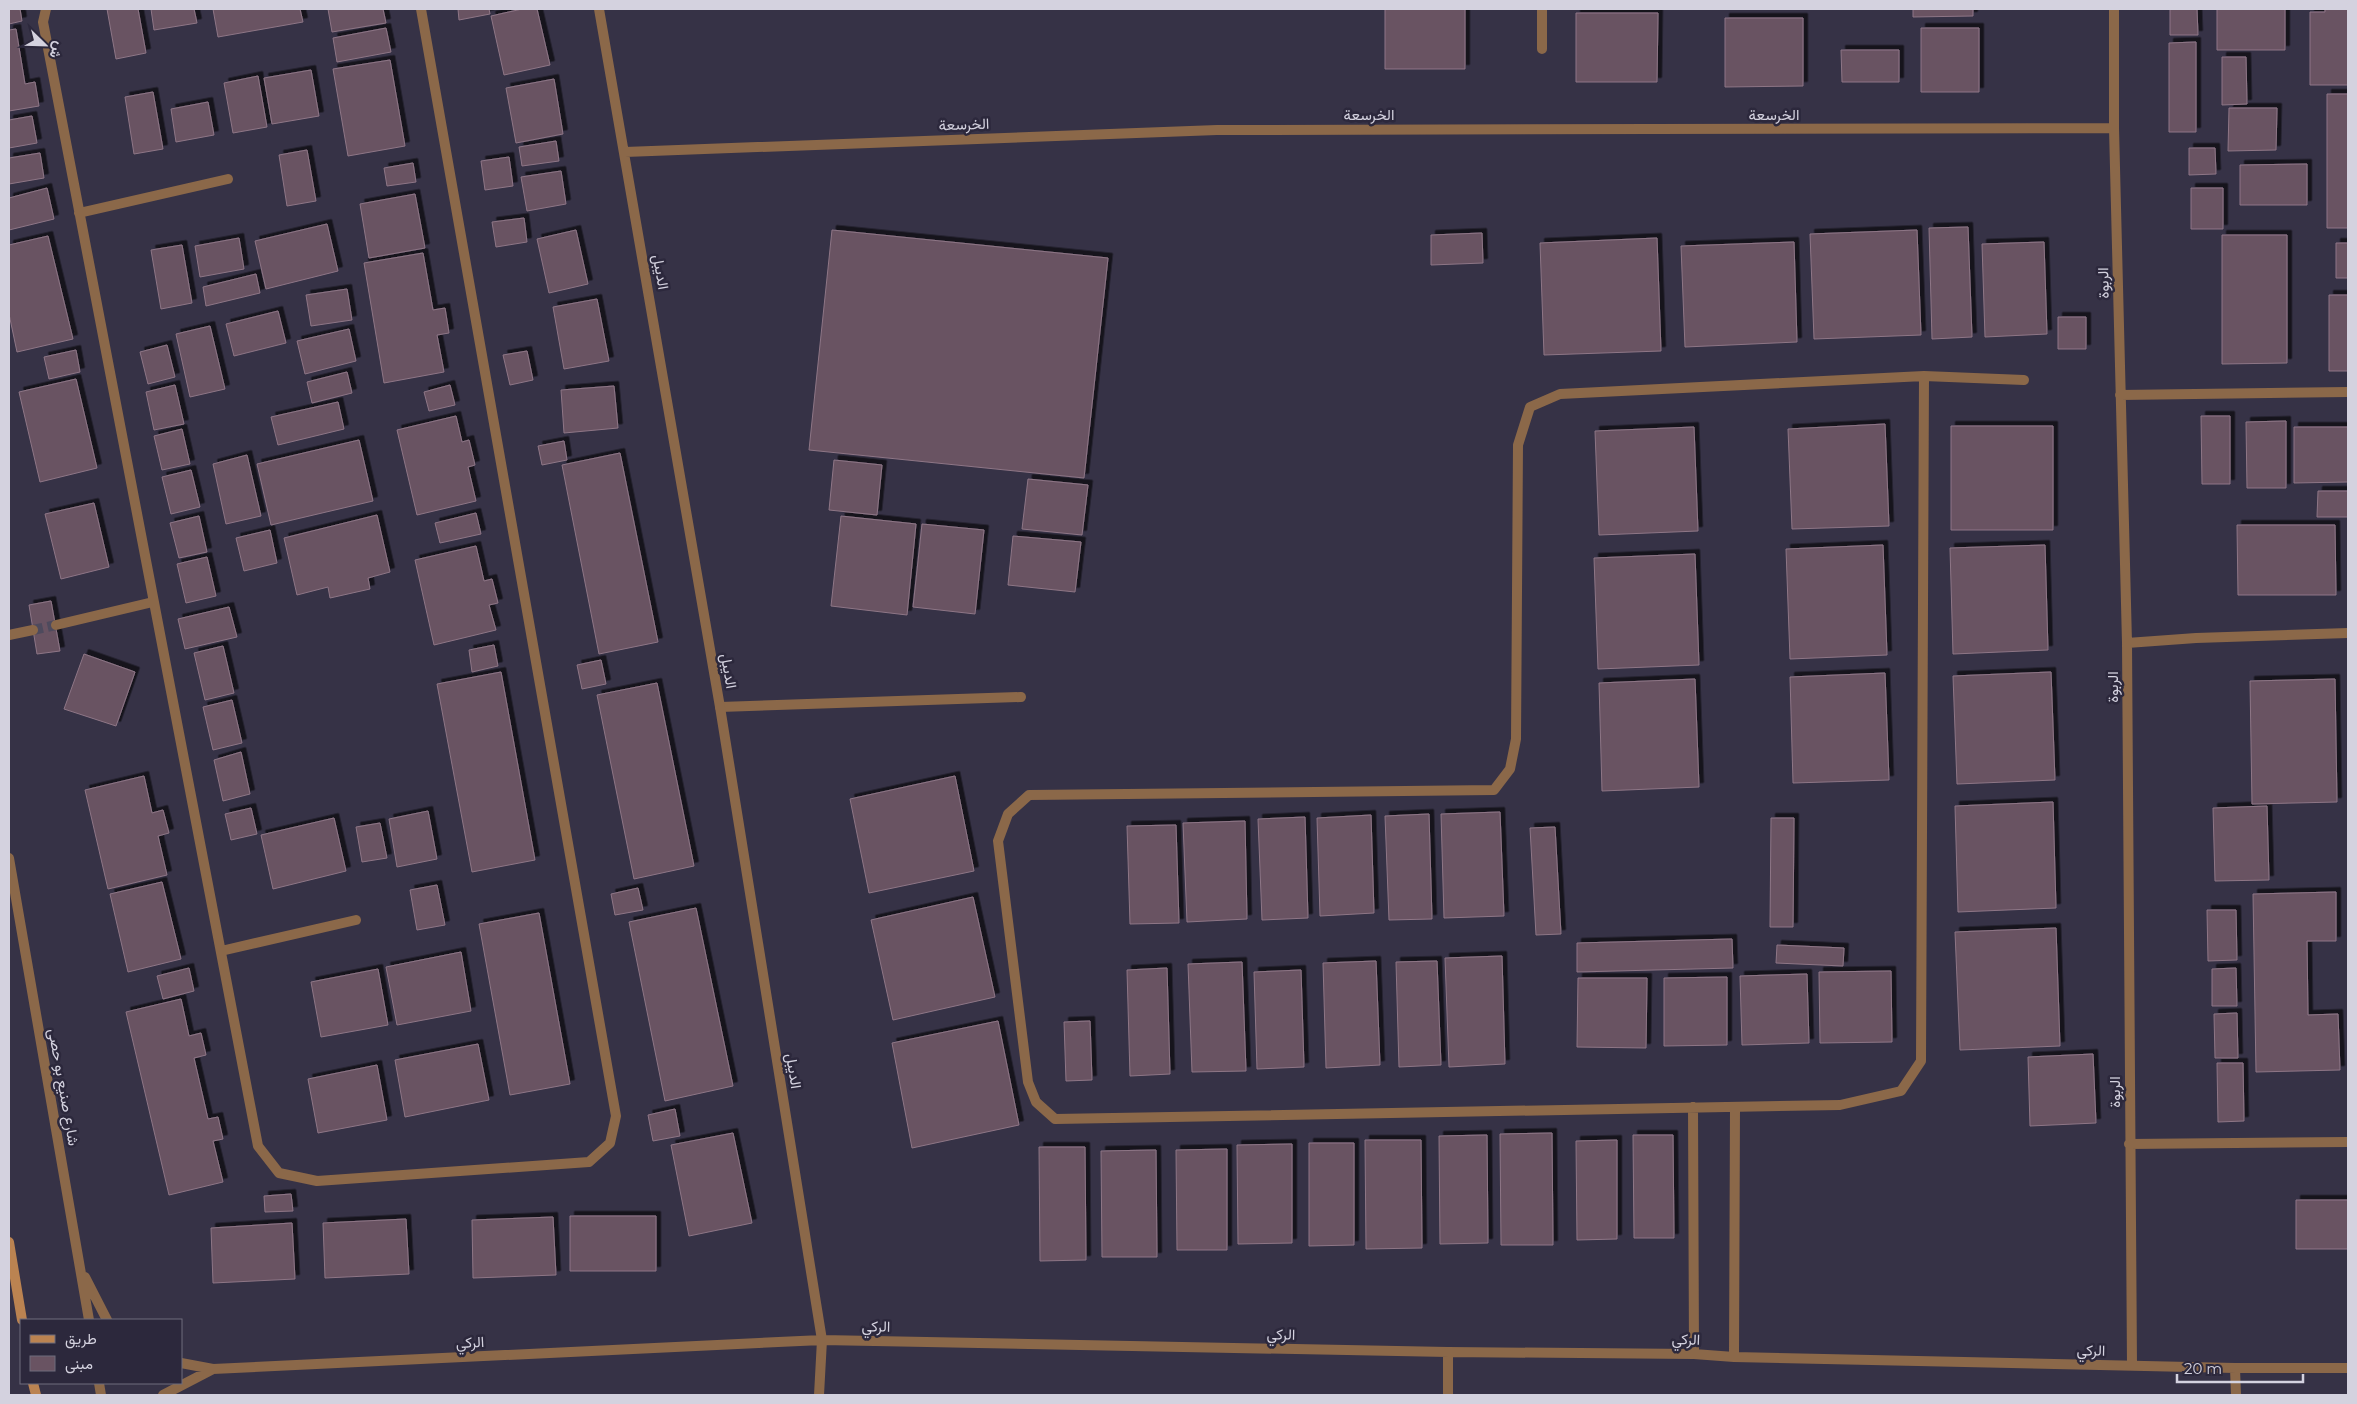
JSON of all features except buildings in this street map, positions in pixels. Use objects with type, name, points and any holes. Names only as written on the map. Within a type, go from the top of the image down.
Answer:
[{"type":"street","points":[[46,9],[43,22],[258,1146],[279,1172],[317,1181],[589,1162],[610,1143],[616,1116],[421,9]]},
{"type":"street","name":"الديبل","points":[[599,9],[720,707],[822,1340],[819,1395]]},
{"type":"street","points":[[1542,9],[1542,49]]},
{"type":"street","name":"الربوة","points":[[2114,9],[2114,128],[2127,643],[2132,1366]]},
{"type":"street","name":"الخرسعة","points":[[625,152],[1217,130],[2114,128]]},
{"type":"street","points":[[79,213],[228,179]]},
{"type":"street","points":[[1924,376],[1921,1061],[1901,1091],[1840,1105],[1055,1119],[1036,1102],[1028,1082],[998,841],[1008,814],[1029,795],[1494,790],[1510,769],[1516,739],[1518,445],[1530,407],[1560,394],[1924,376],[2024,380]]},
{"type":"street","points":[[2120,395],[2348,392]]},
{"type":"street","points":[[56,625],[153,602]]},
{"type":"street","points":[[9,635],[33,630]]},
{"type":"street","points":[[2127,643],[2196,638],[2348,633]]},
{"type":"street","points":[[720,707],[1021,697]]},
{"type":"street","name":"شارع صنيع بو حصى","points":[[9,858],[89,1319]]},
{"type":"street","points":[[221,951],[356,920]]},
{"type":"street","points":[[1693,1107],[1694,1354]]},
{"type":"street","points":[[1734,1357],[1735,1107]]},
{"type":"street","points":[[2129,1144],[2348,1142]]},
{"type":"street","points":[[9,1242],[22,1319]]},
{"type":"street","points":[[80,1267],[106,1319]]},
{"type":"street","name":"الركي","points":[[182,1363],[213,1369],[822,1340],[1448,1352],[1694,1354],[1734,1357],[2235,1368],[2348,1368]]},
{"type":"street","points":[[1448,1352],[1448,1395]]},
{"type":"street","points":[[2235,1368],[2236,1395]]},
{"type":"street","name":"الركي","points":[[163,1395],[213,1369]]},
{"type":"tunnel","points":[[33,630],[56,625]]}]
